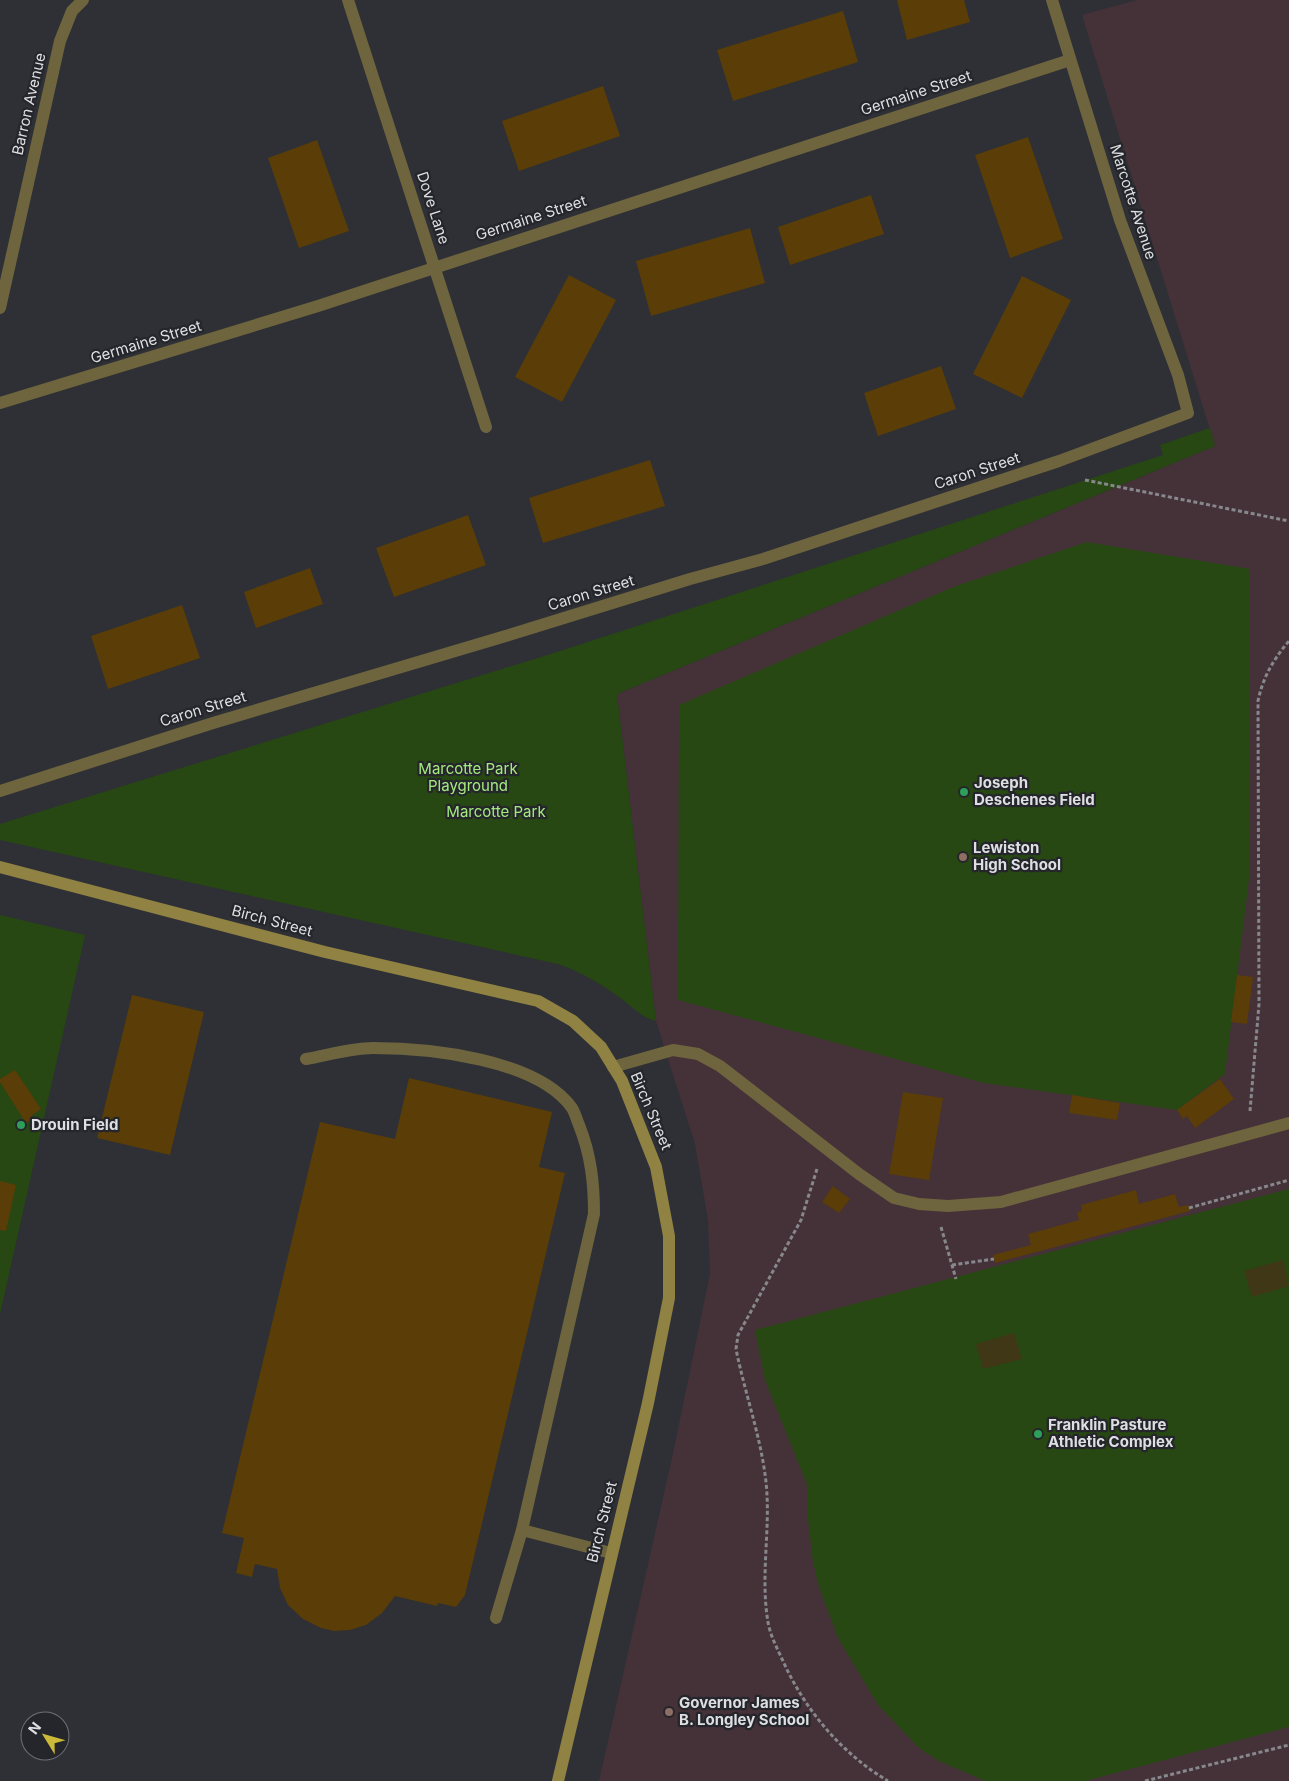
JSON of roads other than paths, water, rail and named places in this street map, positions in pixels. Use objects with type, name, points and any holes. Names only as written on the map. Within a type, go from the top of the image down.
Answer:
[{"type":"street","name":"Barron Avenue","points":[[0,308],[60,41],[72,11],[83,0]]},
{"type":"street","name":"Dove Lane","points":[[348,0],[486,427]]},
{"type":"street","name":"Marcotte Avenue","points":[[1052,0],[1120,220],[1178,375],[1188,413]]},
{"type":"street","name":"Germaine Street","points":[[0,403],[318,306],[434,266],[1070,60]]},
{"type":"street","name":"Caron Street","points":[[0,791],[213,723],[509,636],[690,579],[763,559],[1059,461],[1188,413]]},
{"type":"street","name":"Birch Street","points":[[0,867],[325,952],[538,1001],[572,1021],[601,1047],[622,1080],[656,1167],[669,1236],[669,1298],[661,1344],[558,1781]]},
{"type":"street","points":[[306,1059],[372,1048],[444,1052],[512,1067],[550,1087],[572,1108],[586,1143],[594,1180],[594,1214],[522,1530],[496,1618]]},
{"type":"street","points":[[613,1067],[674,1050],[698,1054],[720,1066],[823,1147],[894,1198],[918,1204],[1001,1202],[1289,1123]]},
{"type":"street","points":[[522,1530],[611,1553]]},
{"type":"place","name":"Joseph Deschenes Field","points":[[964,792]]},
{"type":"place","name":"Lewiston High School","points":[[963,857]]},
{"type":"place","name":"Drouin Field","points":[[21,1125]]},
{"type":"place","name":"Franklin Pasture Athletic Complex","points":[[1038,1434]]},
{"type":"place","name":"Governor James B. Longley School","points":[[669,1712]]},
{"type":"park label","name":"Marcotte Park Playground","points":[[468,778]]},
{"type":"park label","name":"Marcotte Park","points":[[496,812]]}]
